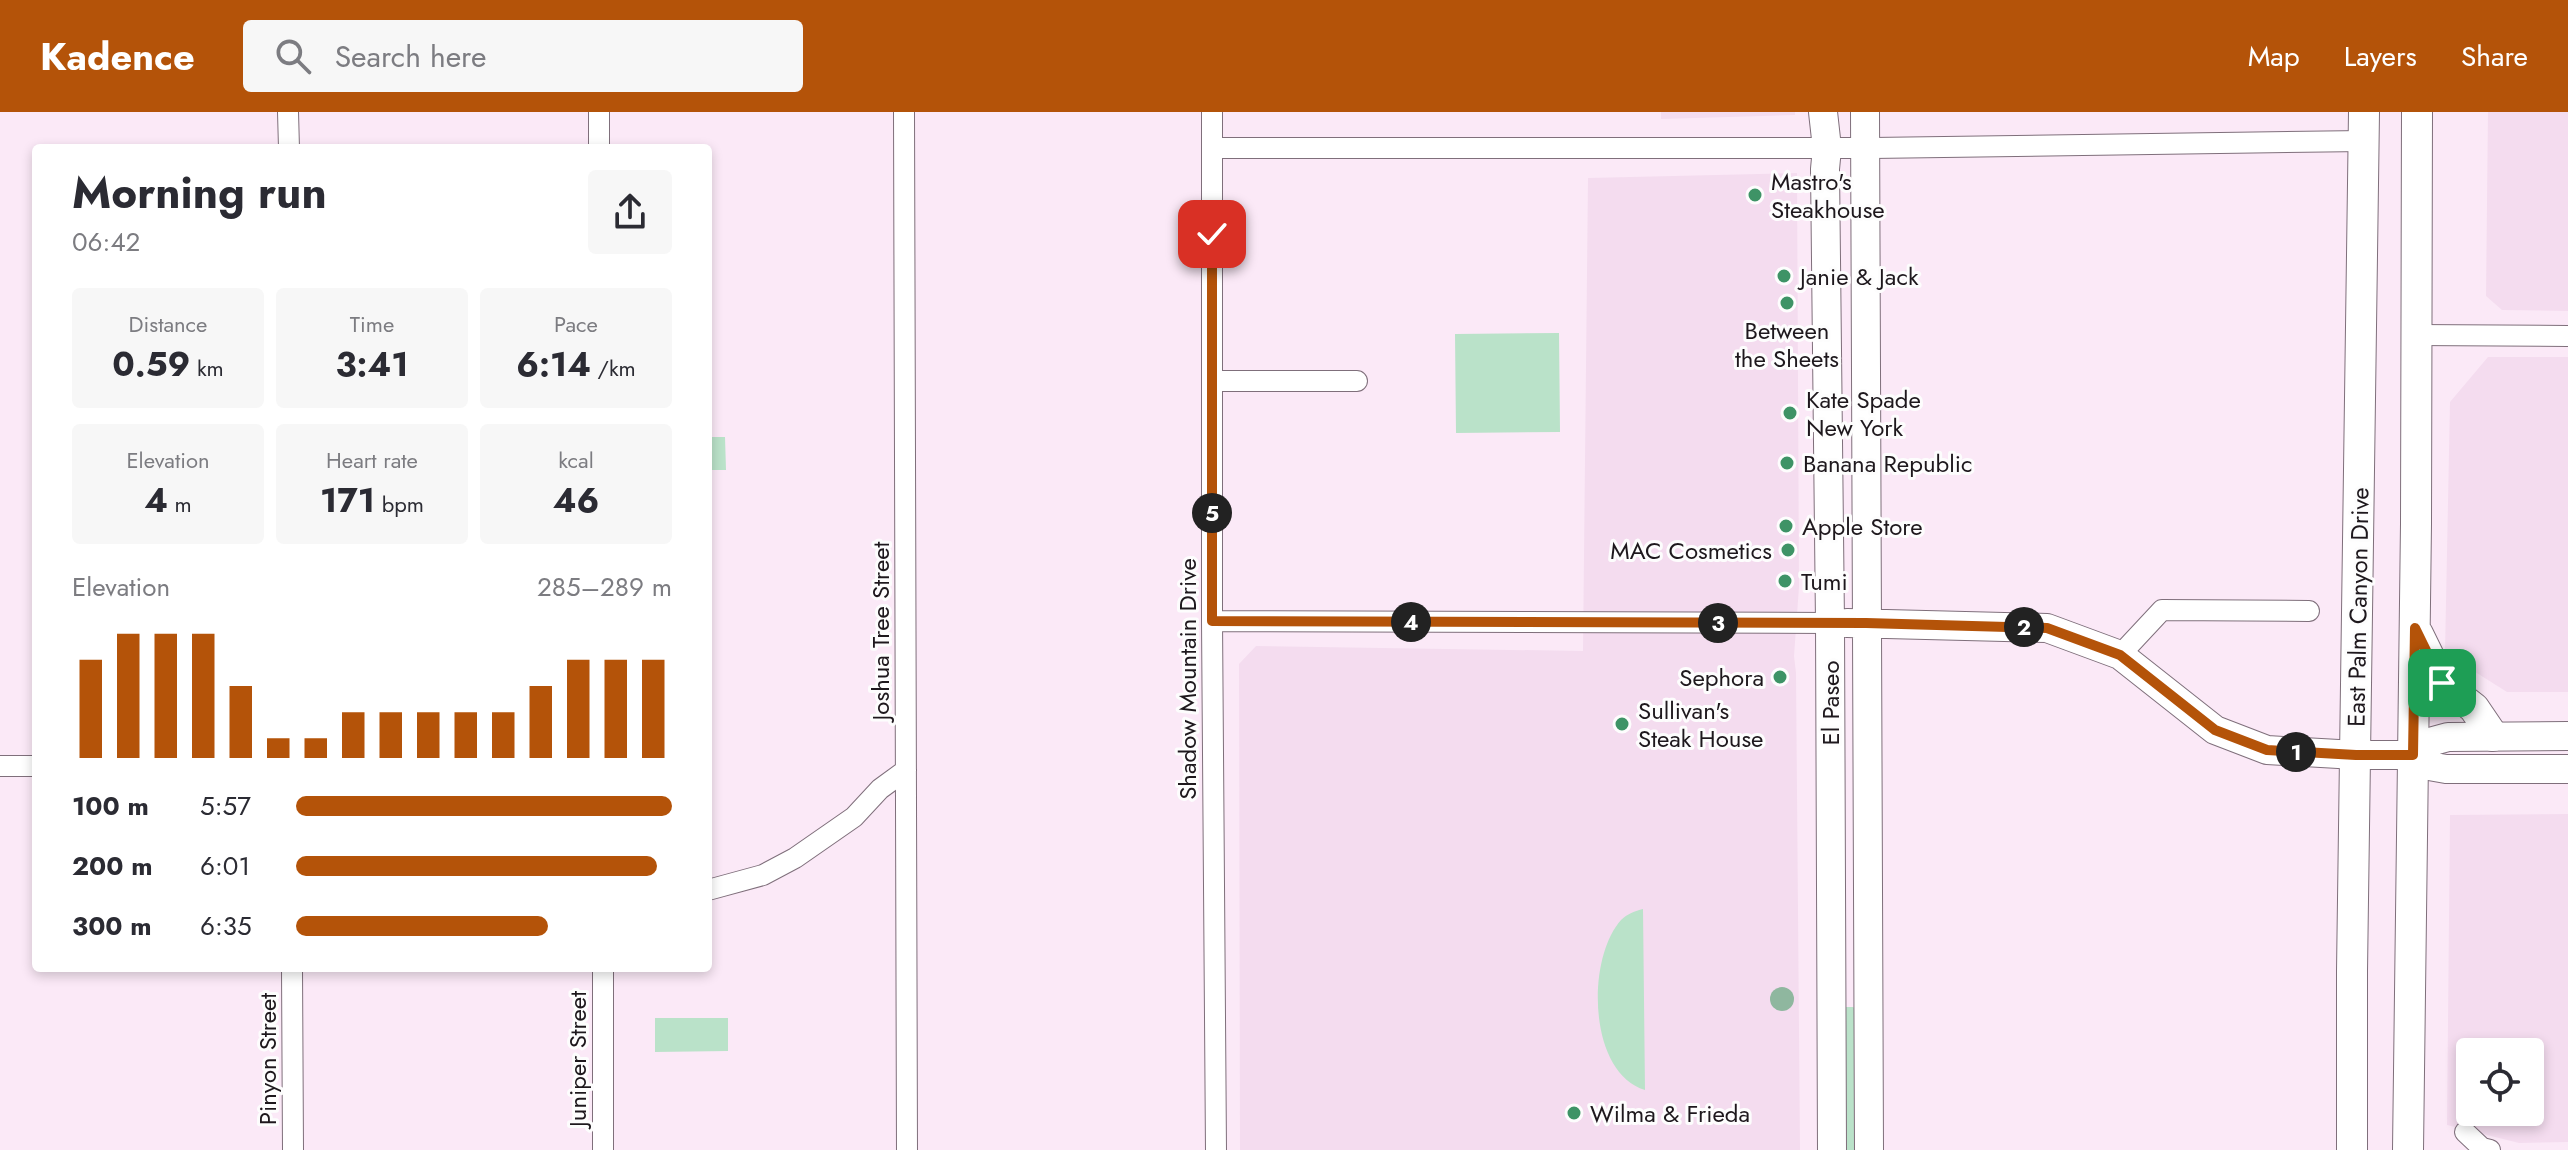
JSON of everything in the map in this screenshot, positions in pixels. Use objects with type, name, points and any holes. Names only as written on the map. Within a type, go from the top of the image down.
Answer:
[{"type":"main road","points":[[2408,1150],[2415,628],[2417,112]]},
{"type":"main road","name":"East Palm Canyon Drive","points":[[2352,1150],[2364,127]]},
{"type":"main road","points":[[2415,628],[2442,683],[2474,708],[2493,736]]},
{"type":"street","points":[[288,112],[289,144]]},
{"type":"street","points":[[599,112],[599,144]]},
{"type":"street","name":"Joshua Tree Street","points":[[904,112],[907,1150]]},
{"type":"street","name":"Shadow Mountain Drive","points":[[1212,112],[1216,1150]]},
{"type":"street","name":"El Paseo","points":[[1823,112],[1827,148],[1832,1150]]},
{"type":"street","name":"El Paseo","points":[[1865,112],[1869,1150]]},
{"type":"street","points":[[1212,148],[1865,148],[2364,127]]},
{"type":"street","points":[[2415,335],[2568,336]]},
{"type":"street","points":[[1212,381],[1357,381]]},
{"type":"street","points":[[2120,655],[2162,610],[2309,611]]},
{"type":"street","points":[[1212,621],[1866,623],[2047,628],[2120,655],[2215,730],[2267,750],[2413,755],[2429,766],[2446,769],[2568,769]]},
{"type":"street","points":[[2413,755],[2426,743],[2446,738],[2568,736]]},
{"type":"street","points":[[0,766],[32,766]]},
{"type":"street","points":[[712,889],[763,875],[795,858],[854,817],[880,789],[906,770]]},
{"type":"street","points":[[1831,950],[1849,966],[1858,963],[1868,950]]},
{"type":"street","name":"Pinyon Street","points":[[292,972],[293,1150]]},
{"type":"street","name":"Juniper Street","points":[[603,972],[603,1150]]},
{"type":"street","points":[[1831,1003],[1839,994],[1850,990],[1868,1000]]},
{"type":"street","points":[[2465,1132],[2482,1148],[2490,1150]]},
{"type":"shaded area","points":[[1661,112],[1795,112],[1795,115],[1661,119]]},
{"type":"shaded area","points":[[2488,112],[2568,112],[2568,311],[2502,310],[2486,296]]},
{"type":"shaded area","points":[[1797,173],[1799,587],[1794,656],[1800,1150],[1240,1150],[1239,664],[1256,646],[1583,651],[1588,178]]},
{"type":"shaded area","points":[[1559,333],[1560,432],[1456,433],[1455,334]]},
{"type":"shaded area","points":[[2488,357],[2568,357],[2568,692],[2507,692],[2445,653],[2450,402]]},
{"type":"shaded area","points":[[712,437],[725,437],[726,470],[712,470]]},
{"type":"shaded area","points":[[2568,814],[2568,1142],[2519,1143],[2447,1125],[2450,815]]},
{"type":"shaded area","points":[[1643,909],[1645,1090],[1626,1079],[1612,1062],[1598,1013],[1602,961],[1610,938],[1623,918]]},
{"type":"shaded area","points":[[1782,987],[1791,990],[1794,999],[1791,1008],[1782,1011],[1773,1008],[1770,999],[1773,990]]},
{"type":"shaded area","points":[[1846,1007],[1858,1011],[1858,1150],[1843,1150],[1843,1011]]},
{"type":"shaded area","points":[[655,1018],[728,1018],[728,1051],[655,1052]]},
{"type":"place","name":"Mastro's Steakhouse","points":[[1755,195]]},
{"type":"place","name":"Janie & Jack","points":[[1784,276]]},
{"type":"place","name":"Between the Sheets","points":[[1787,303]]},
{"type":"place","name":"Kate Spade New York","points":[[1790,413]]},
{"type":"place","name":"Banana Republic","points":[[1787,463]]},
{"type":"place","name":"Apple Store","points":[[1786,526]]},
{"type":"place","name":"MAC Cosmetics","points":[[1788,550]]},
{"type":"place","name":"Tumi","points":[[1785,581]]},
{"type":"place","name":"Sephora","points":[[1780,677]]},
{"type":"place","name":"Sullivan's Steak House","points":[[1622,724]]},
{"type":"place","name":"Wilma & Frieda","points":[[1574,1113]]},
{"type":"route","points":[[1212,234],[1212,621],[1866,623],[2047,628],[2120,655],[2215,730],[2267,750],[2307,753],[2413,755],[2415,628],[2442,683]]}]
